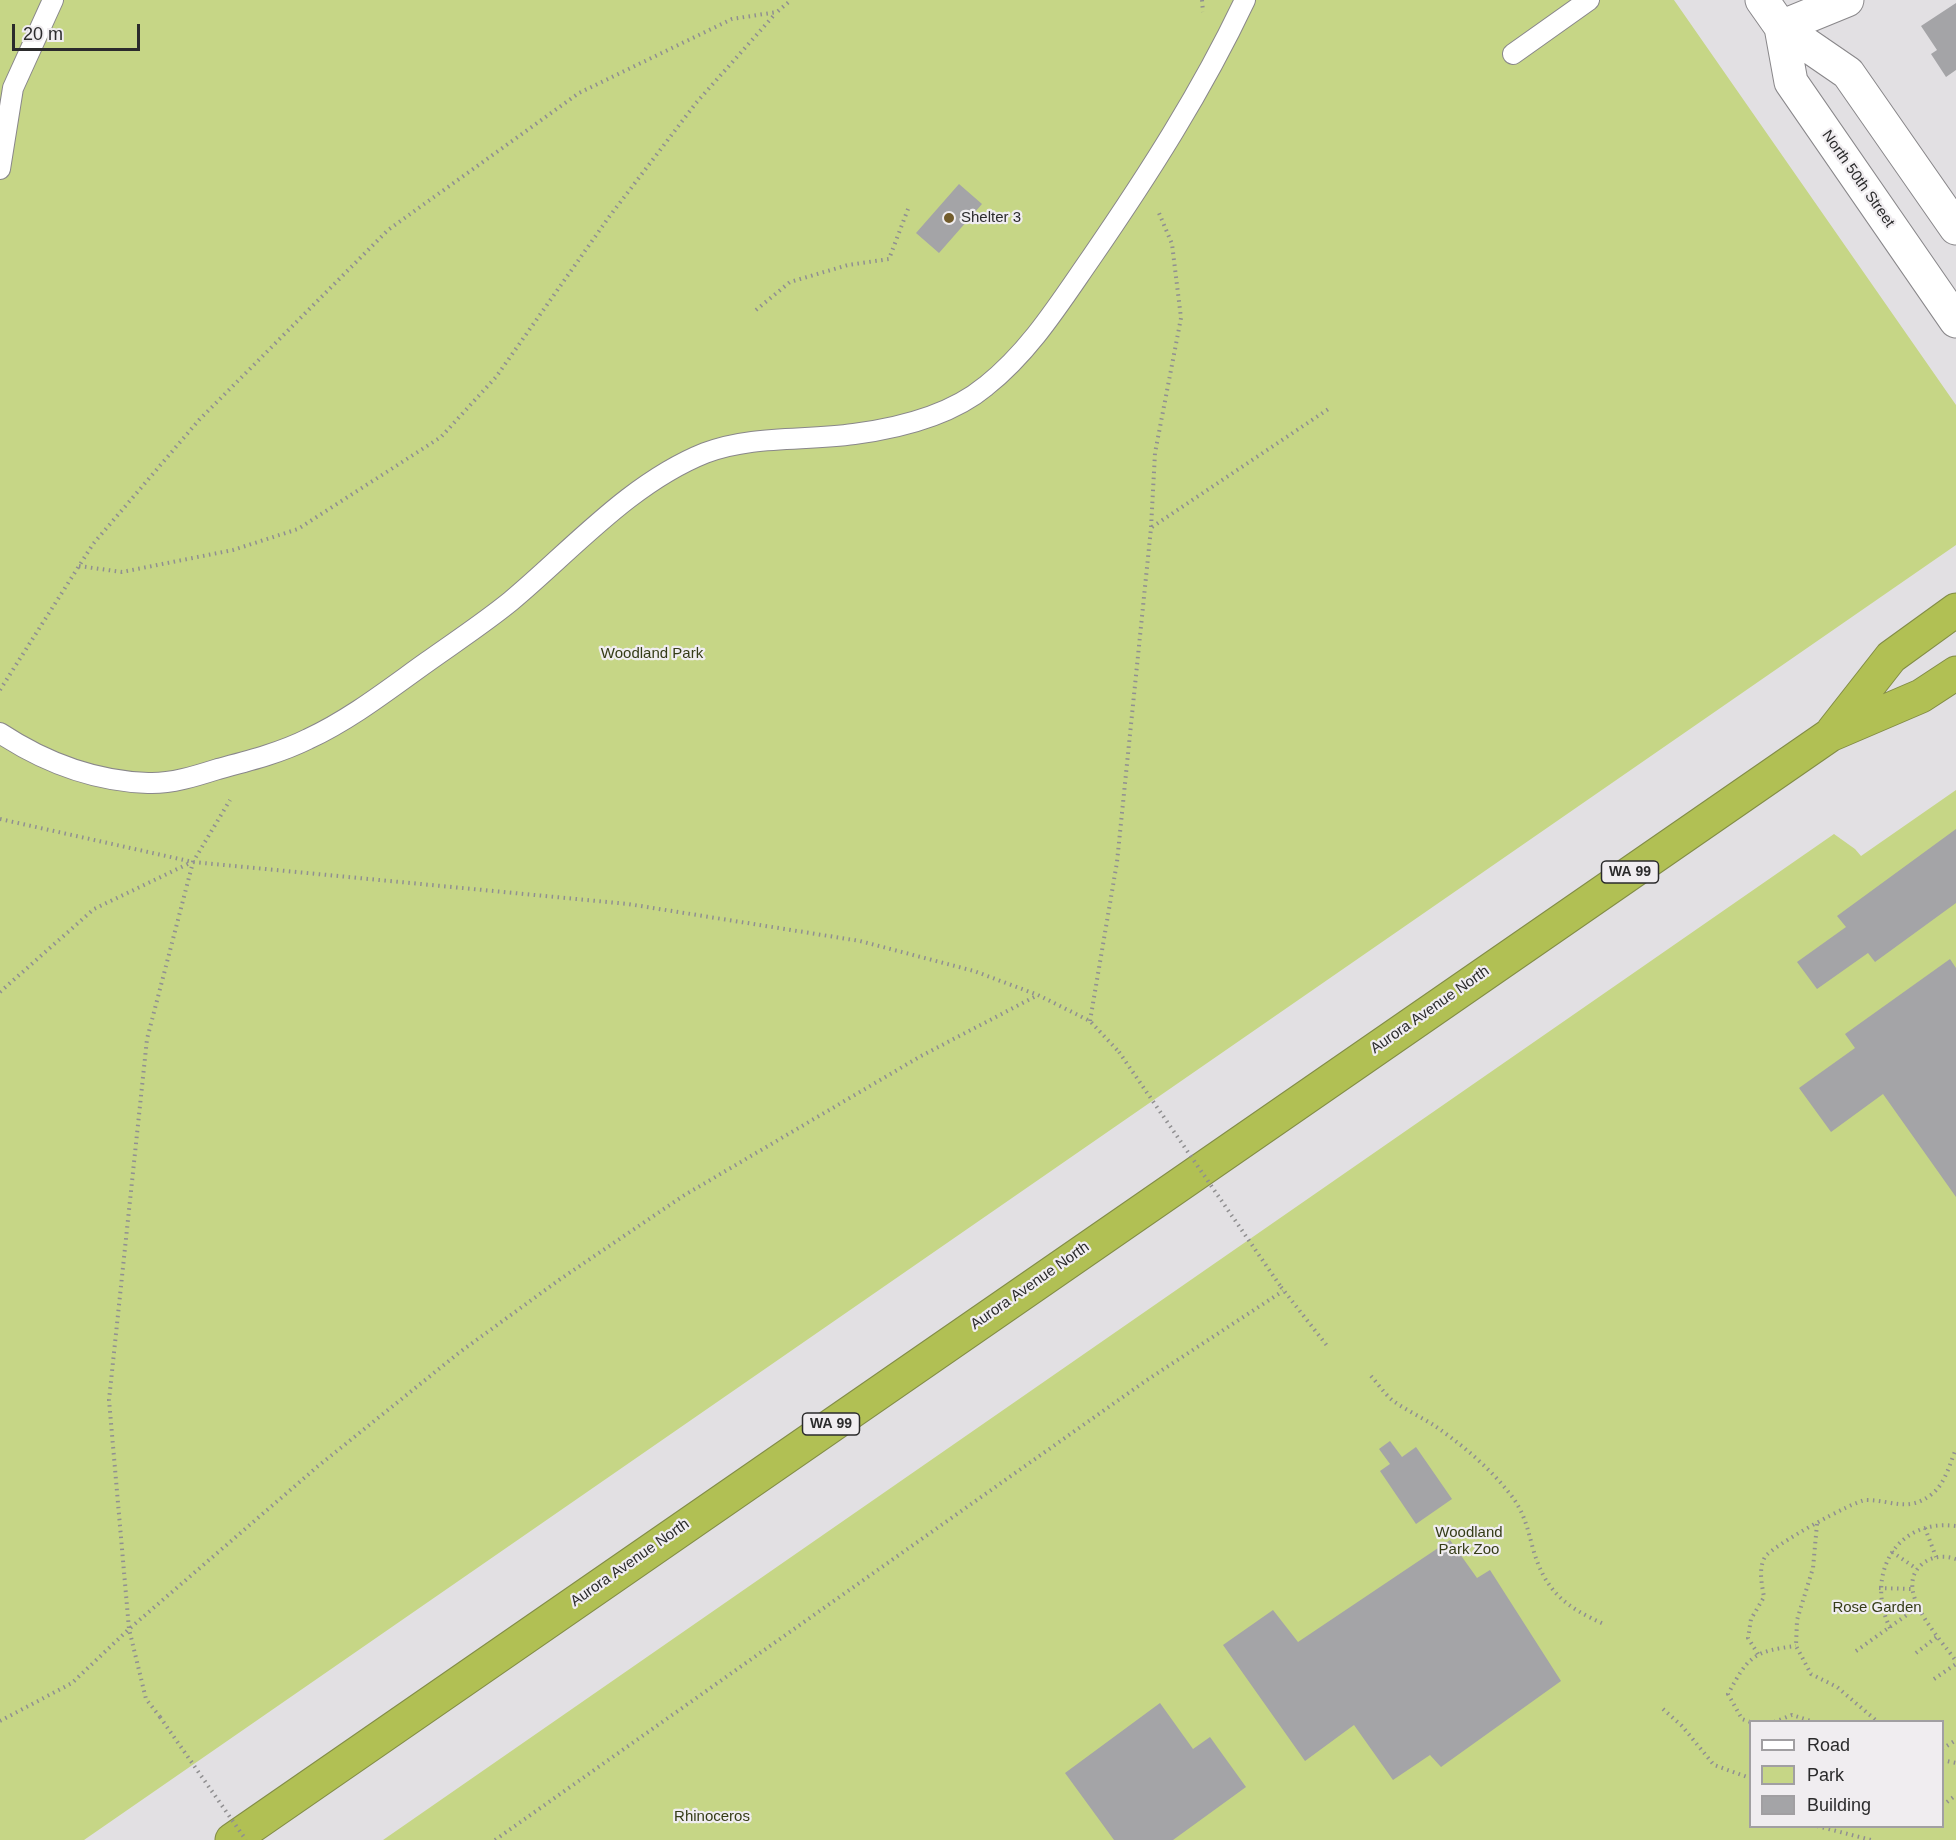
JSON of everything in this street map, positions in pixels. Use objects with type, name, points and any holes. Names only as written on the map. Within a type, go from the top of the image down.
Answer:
[{"type":"highway","name":"Aurora Avenue North","points":[[1830,735],[1891,657],[1956,610]]},
{"type":"highway","name":"Aurora Avenue North","points":[[231,1840],[1830,735],[1921,696],[1956,672]]},
{"type":"street","name":"North 50th Street","points":[[1762,0],[1781,27],[1848,73],[1956,228]]},
{"type":"street","points":[[1781,27],[1847,0]]},
{"type":"street","name":"North 50th Street","points":[[1781,27],[1791,81],[1956,321]]},
{"type":"lane","points":[[0,169],[13,88],[52,0]]},
{"type":"lane","points":[[0,734],[48,761],[93,775],[151,784],[190,777],[255,759],[308,739],[375,699],[507,604],[633,495],[669,470],[708,452],[762,440],[854,434],[912,422],[953,409],[983,389],[1014,363],[1038,334],[1145,179],[1220,51],[1245,0]]},
{"type":"lane","points":[[1513,54],[1589,0]]},
{"type":"path","points":[[79,566],[122,572],[233,550],[298,529],[441,437],[496,377],[609,217],[696,103],[777,12],[791,0]]},
{"type":"path","points":[[0,690],[93,544],[199,420],[388,230],[579,93],[732,19],[777,12]]},
{"type":"path","points":[[1090,1021],[1117,862],[1151,528],[1155,453],[1181,318],[1172,244],[1145,179]]},
{"type":"path","points":[[756,310],[790,282],[848,266],[889,259],[908,209]]},
{"type":"path","points":[[1151,528],[1330,408]]},
{"type":"path","points":[[246,1840],[147,1699],[129,1629],[109,1400],[147,1039],[193,862],[255,759]]},
{"type":"path","points":[[0,819],[193,862],[639,905],[860,941],[974,971],[1038,994],[1090,1021],[1119,1052],[1282,1289],[1328,1347]]},
{"type":"path","points":[[0,992],[94,909],[193,862]]},
{"type":"path","points":[[0,1720],[72,1683],[129,1629],[317,1467],[460,1352],[559,1280],[683,1196],[921,1056],[1038,994]]},
{"type":"path","points":[[495,1840],[1138,1387],[1282,1289]]},
{"type":"path","points":[[1371,1376],[1392,1400],[1434,1425],[1472,1455],[1510,1494],[1525,1518],[1532,1548],[1546,1580],[1558,1597],[1574,1611],[1606,1625]]},
{"type":"path","points":[[1758,1654],[1748,1638],[1751,1619],[1764,1598],[1760,1577],[1766,1556],[1817,1523],[1864,1500],[1909,1506],[1933,1494],[1943,1480],[1956,1449]]},
{"type":"path","points":[[1817,1523],[1813,1568],[1797,1620],[1796,1646],[1811,1674],[1838,1687],[1876,1720]]},
{"type":"path","points":[[1890,1628],[1881,1609],[1879,1588],[1883,1569],[1892,1552],[1907,1538],[1925,1528],[1956,1526]]},
{"type":"path","points":[[1925,1528],[1936,1557]]},
{"type":"path","points":[[1892,1552],[1917,1569]]},
{"type":"path","points":[[1934,1679],[1956,1663],[1918,1607],[1911,1589],[1917,1569],[1936,1557],[1956,1557]]},
{"type":"path","points":[[1879,1588],[1911,1589]]},
{"type":"path","points":[[1856,1651],[1918,1607]]},
{"type":"path","points":[[1916,1653],[1938,1636]]},
{"type":"path","points":[[1749,1722],[1742,1719],[1728,1694],[1751,1657],[1768,1649],[1796,1646]]},
{"type":"path","points":[[1663,1709],[1682,1726],[1714,1765],[1749,1778]]},
{"type":"path","points":[[1779,1720],[1792,1715],[1808,1720]]},
{"type":"path","points":[[1947,1802],[1956,1796]]},
{"type":"path","points":[[1821,1828],[1871,1840]]},
{"type":"green space","name":"Woodland Park","points":[[0,0],[1674,0],[1956,405],[1956,545],[84,1840],[0,1840]]},
{"type":"green space","name":"Woodland Park Zoo","points":[[1956,790],[1956,1840],[383,1840],[1834,834],[1861,856]]},
{"type":"building","points":[[1956,3],[1956,70],[1946,77],[1931,54],[1937,50],[1921,26]]},
{"type":"building","name":"Shelter 3","points":[[959,184],[982,204],[939,253],[916,233]]},
{"type":"building","points":[[1956,829],[1956,903],[1875,962],[1868,953],[1817,989],[1797,962],[1846,927],[1837,916]]},
{"type":"building","points":[[1950,959],[1956,968],[1956,1197],[1883,1094],[1831,1132],[1799,1088],[1855,1048],[1845,1034]]},
{"type":"building","points":[[1390,1441],[1402,1457],[1416,1447],[1452,1499],[1416,1524],[1380,1471],[1390,1464],[1379,1449]]},
{"type":"building","points":[[1450,1540],[1477,1578],[1490,1570],[1561,1681],[1441,1767],[1430,1755],[1393,1780],[1354,1725],[1305,1761],[1223,1645],[1273,1610],[1298,1642]]},
{"type":"building","points":[[1160,1703],[1193,1749],[1210,1737],[1246,1787],[1173,1840],[1114,1840],[1065,1773]]},
{"type":"place","name":"Shelter 3","points":[[949,218]]},
{"type":"park label","name":"Rose Garden","points":[[1877,1608]]},
{"type":"park label","name":"Rhinoceros","points":[[712,1817]]}]
